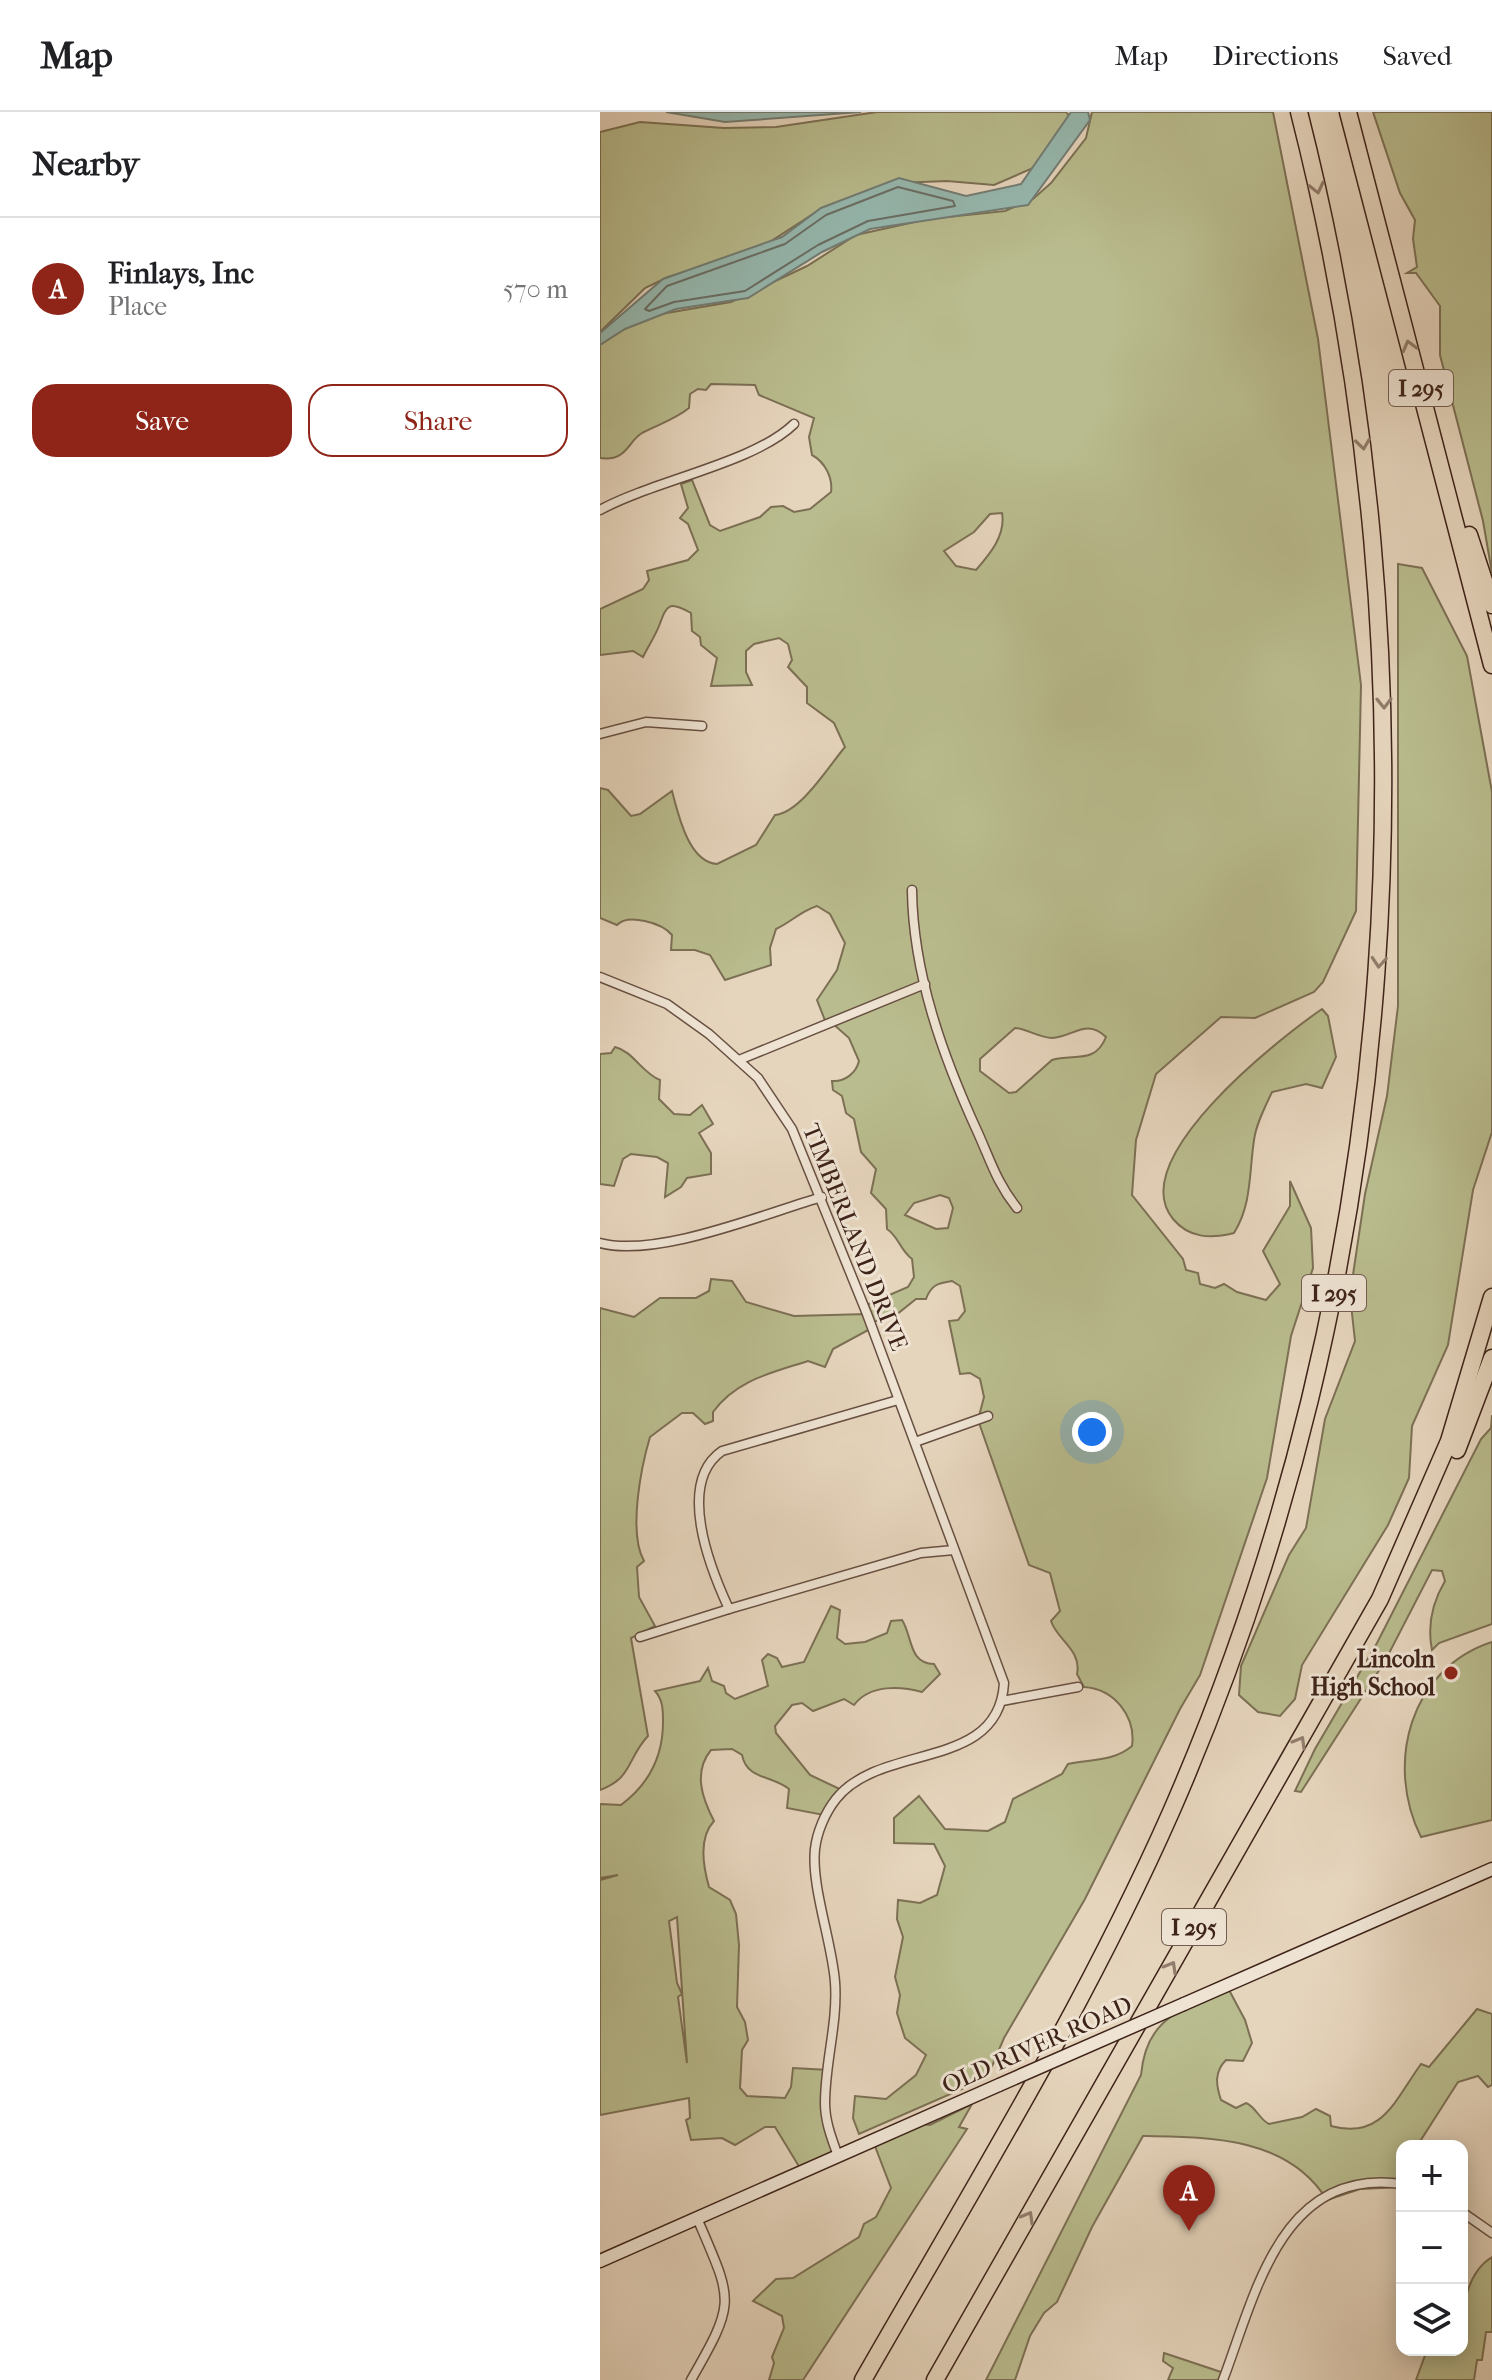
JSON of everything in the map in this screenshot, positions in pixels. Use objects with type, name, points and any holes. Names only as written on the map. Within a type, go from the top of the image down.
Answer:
[{"type":"highway","name":"I 295","points":[[863,2380],[1083,1994],[1172,1808],[1223,1680],[1268,1550],[1305,1419],[1338,1275],[1363,1118],[1378,971],[1384,846],[1383,687],[1372,517],[1353,370],[1330,247],[1299,112]]},
{"type":"highway","name":"I 295","points":[[1348,112],[1492,665]]},
{"type":"highway","points":[[1423,396],[1492,605]]},
{"type":"highway","name":"I 295","points":[[935,2380],[1347,1659],[1395,1568],[1449,1441],[1492,1297]]},
{"type":"highway","points":[[1395,1568],[1446,1477],[1492,1358]]},
{"type":"highway","points":[[948,2380],[989,2285]]},
{"type":"main road","name":"OLD RIVER ROAD","points":[[600,2261],[1492,1869]]},
{"type":"street","points":[[600,510],[627,495],[766,445],[794,424]]},
{"type":"street","points":[[600,734],[646,722],[702,726]]},
{"type":"street","points":[[912,890],[925,984],[954,1083],[997,1183],[1017,1208]]},
{"type":"street","name":"TIMBERLAND DRIVE","points":[[600,977],[667,1004],[739,1060],[782,1112],[822,1197],[915,1442],[1000,1670],[1004,1683],[1002,1701]]},
{"type":"street","points":[[739,1060],[925,984]]},
{"type":"street","points":[[600,1243],[624,1247],[654,1245],[822,1197]]},
{"type":"street","points":[[729,1609],[714,1573],[697,1498],[700,1477],[712,1458],[722,1451],[898,1400]]},
{"type":"street","points":[[915,1442],[988,1416]]},
{"type":"street","points":[[640,1637],[921,1553],[954,1550]]},
{"type":"street","points":[[838,2156],[825,2106],[835,1986],[815,1863],[821,1825],[833,1801],[853,1782],[872,1770],[972,1740],[995,1718],[1002,1701],[1078,1687]]},
{"type":"street","points":[[1223,2380],[1273,2252],[1289,2226],[1316,2203],[1348,2188],[1375,2183],[1396,2184]]},
{"type":"street","points":[[1468,2216],[1492,2233]]},
{"type":"street","points":[[691,2380],[721,2328],[726,2300],[720,2271],[697,2218]]},
{"type":"green space","points":[[877,112],[1066,112],[1070,117],[1033,168],[994,185],[947,181],[896,183],[818,211],[745,258],[668,277],[645,288],[600,332],[600,132],[640,122],[724,128],[776,127]]},
{"type":"green space","points":[[1092,112],[1273,112],[1318,339],[1361,685],[1356,911],[1323,982],[1314,992],[1255,1018],[1221,1017],[1156,1074],[1136,1140],[1132,1195],[1183,1259],[1186,1270],[1198,1273],[1200,1284],[1215,1288],[1224,1284],[1237,1292],[1266,1300],[1280,1284],[1263,1251],[1290,1206],[1290,1181],[1311,1228],[1313,1268],[1291,1336],[1267,1478],[1200,1675],[1085,1899],[1004,2038],[987,2078],[859,2134],[853,2118],[855,2096],[886,2099],[916,2075],[926,2055],[905,2038],[897,2013],[900,1995],[895,1977],[903,1937],[897,1919],[898,1900],[920,1903],[937,1895],[945,1866],[934,1844],[894,1843],[894,1818],[919,1796],[945,1829],[988,1831],[1005,1822],[1013,1799],[1062,1774],[1068,1764],[1109,1757],[1132,1746],[1131,1725],[1114,1699],[1084,1687],[1077,1674],[1078,1666],[1073,1652],[1051,1621],[1060,1611],[1050,1573],[1029,1565],[978,1420],[984,1397],[980,1379],[970,1373],[960,1374],[949,1321],[958,1320],[965,1311],[960,1286],[952,1281],[939,1284],[926,1299],[916,1299],[896,1315],[873,1322],[866,1305],[908,1287],[914,1277],[912,1259],[887,1229],[886,1209],[871,1193],[876,1169],[861,1152],[854,1119],[846,1113],[842,1096],[833,1090],[832,1081],[849,1076],[859,1061],[849,1038],[832,1023],[826,1023],[817,1000],[837,970],[845,943],[830,914],[817,906],[776,929],[770,948],[771,965],[725,980],[710,955],[695,950],[671,950],[672,935],[661,927],[637,920],[622,921],[617,925],[600,918],[600,788],[608,790],[631,816],[640,814],[672,791],[681,823],[692,846],[707,861],[717,864],[756,845],[775,815],[795,806],[845,747],[834,723],[807,703],[807,687],[788,667],[792,660],[788,644],[779,638],[754,644],[746,651],[746,672],[752,685],[711,686],[717,658],[701,645],[700,637],[692,631],[691,613],[673,606],[667,609],[643,657],[633,651],[600,655],[600,609],[643,589],[649,580],[647,571],[688,560],[698,550],[688,524],[680,518],[688,508],[681,484],[692,480],[710,525],[720,531],[760,517],[771,507],[783,506],[794,512],[810,509],[831,492],[831,487],[824,466],[812,455],[809,437],[814,418],[759,395],[755,385],[711,384],[706,390],[698,389],[690,394],[689,408],[642,433],[616,457],[600,458],[600,341],[649,316],[731,302],[807,266],[856,235],[928,219],[1005,211],[1033,199],[1051,183],[1086,138]],"holes":[[[1002,513],[999,536],[976,570],[956,566],[944,551],[974,532],[990,514]],[[1015,1028],[1052,1038],[1092,1029],[1106,1037],[1090,1055],[1052,1060],[1016,1092],[1009,1093],[980,1071],[980,1059]],[[940,1195],[949,1198],[953,1208],[948,1228],[936,1229],[905,1215],[914,1203]]]},
{"type":"green space","points":[[1373,112],[1492,112],[1492,573],[1483,521],[1440,355],[1440,306],[1416,273],[1407,273],[1417,267],[1413,239],[1415,220],[1400,193]]},
{"type":"green space","points":[[1398,564],[1422,568],[1467,656],[1492,792],[1492,1132],[1473,1190],[1448,1345],[1412,1426],[1409,1478],[1388,1525],[1302,1665],[1295,1699],[1280,1716],[1258,1712],[1239,1695],[1241,1666],[1289,1555],[1306,1528],[1325,1419],[1355,1341],[1350,1295],[1365,1194],[1387,1096],[1398,1006]]},
{"type":"green space","points":[[1322,1009],[1328,1016],[1336,1057],[1322,1088],[1306,1084],[1272,1092],[1257,1128],[1247,1200],[1234,1233],[1208,1236],[1186,1230],[1173,1219],[1164,1194],[1170,1165],[1188,1134],[1213,1102],[1243,1072]]},
{"type":"green space","points":[[615,1047],[660,1080],[659,1099],[674,1114],[690,1115],[702,1105],[713,1124],[699,1133],[711,1153],[711,1174],[687,1178],[681,1187],[665,1197],[668,1163],[657,1157],[631,1154],[623,1159],[614,1186],[600,1184],[600,1054],[611,1053]]},
{"type":"green space","points":[[711,1279],[732,1281],[746,1302],[794,1316],[867,1314],[872,1328],[833,1349],[825,1367],[808,1361],[768,1374],[732,1392],[713,1412],[713,1421],[705,1424],[693,1413],[682,1413],[650,1437],[636,1517],[639,1549],[644,1561],[637,1567],[639,1597],[655,1626],[631,1638],[648,1736],[618,1780],[600,1790],[600,1308],[634,1317],[660,1298],[696,1298],[709,1291]]},
{"type":"green space","points":[[1492,1415],[1492,1624],[1439,1643],[1432,1650],[1432,1614],[1445,1581],[1442,1571],[1432,1570],[1385,1661],[1301,1792],[1295,1791],[1315,1749],[1377,1643],[1481,1439],[1491,1428]]},
{"type":"green space","points":[[831,1606],[840,1610],[837,1638],[845,1644],[865,1642],[887,1633],[891,1621],[902,1620],[915,1654],[926,1663],[934,1664],[940,1674],[922,1692],[886,1688],[868,1693],[854,1705],[844,1699],[813,1711],[802,1703],[792,1705],[775,1726],[776,1733],[810,1775],[846,1792],[829,1816],[787,1808],[789,1789],[749,1769],[742,1755],[732,1749],[711,1750],[702,1767],[703,1794],[714,1821],[704,1844],[707,1879],[709,1887],[730,1900],[736,1914],[739,1945],[737,2007],[745,2022],[748,2040],[742,2050],[740,2088],[747,2096],[785,2098],[791,2087],[793,2068],[829,2070],[827,2111],[840,2155],[803,2173],[775,2127],[765,2127],[735,2145],[722,2138],[691,2140],[686,2120],[690,2118],[689,2098],[600,2115],[600,1880],[618,1875],[600,1878],[600,1804],[621,1805],[647,1779],[652,1769],[660,1747],[663,1722],[663,1709],[655,1691],[700,1681],[708,1668],[712,1681],[724,1686],[726,1693],[735,1699],[768,1686],[762,1660],[768,1654],[777,1658],[782,1667],[804,1662]],"holes":[[[677,1917],[687,2063],[678,1997],[682,1994],[677,1983],[669,1921]]]},
{"type":"green space","points":[[1492,1642],[1492,1820],[1421,1837],[1410,1809],[1405,1780],[1406,1751],[1412,1723],[1424,1697],[1441,1674],[1464,1655]]},
{"type":"green space","points":[[1228,1988],[1245,2020],[1252,2043],[1243,2061],[1226,2060],[1219,2069],[1219,2094],[1221,2100],[1236,2108],[1246,2103],[1269,2124],[1302,2117],[1316,2109],[1330,2116],[1331,2126],[1348,2129],[1375,2122],[1395,2103],[1421,2064],[1429,2067],[1477,2009],[1492,2014],[1492,2085],[1488,2087],[1478,2076],[1458,2082],[1421,2140],[1396,2140],[1396,2187],[1360,2189],[1327,2200],[1311,2179],[1270,2152],[1221,2140],[1143,2136],[1092,2227],[1057,2302],[1044,2313],[1030,2336],[1015,2380],[986,2380],[1141,2075],[1150,2040],[1169,2018]]},
{"type":"green space","points":[[972,2104],[959,2127],[967,2129],[803,2380],[769,2380],[774,2363],[772,2357],[784,2328],[782,2316],[753,2301],[776,2279],[793,2278],[859,2237],[864,2224],[876,2217],[891,2188],[873,2141],[913,2123],[930,2125]]},
{"type":"green space","points":[[1492,2257],[1492,2332],[1486,2332],[1482,2360],[1477,2360],[1474,2380],[1416,2380],[1425,2356],[1468,2356],[1468,2290],[1482,2265]]},
{"type":"green space","points":[[1164,2353],[1227,2374],[1226,2380],[1168,2380],[1173,2368],[1163,2361]]},
{"type":"water","points":[[666,112],[861,112],[725,122]]},
{"type":"water","points":[[1071,112],[1088,112],[1090,120],[1028,205],[870,229],[822,252],[748,298],[676,309],[625,329],[600,345],[600,333],[663,279],[782,237],[821,208],[899,178],[966,196],[1021,184]]},
{"type":"place","name":"Lincoln High School","points":[[1451,1673]]},
{"type":"place","name":"Finlays, Inc","points":[[1189,2231]]}]
